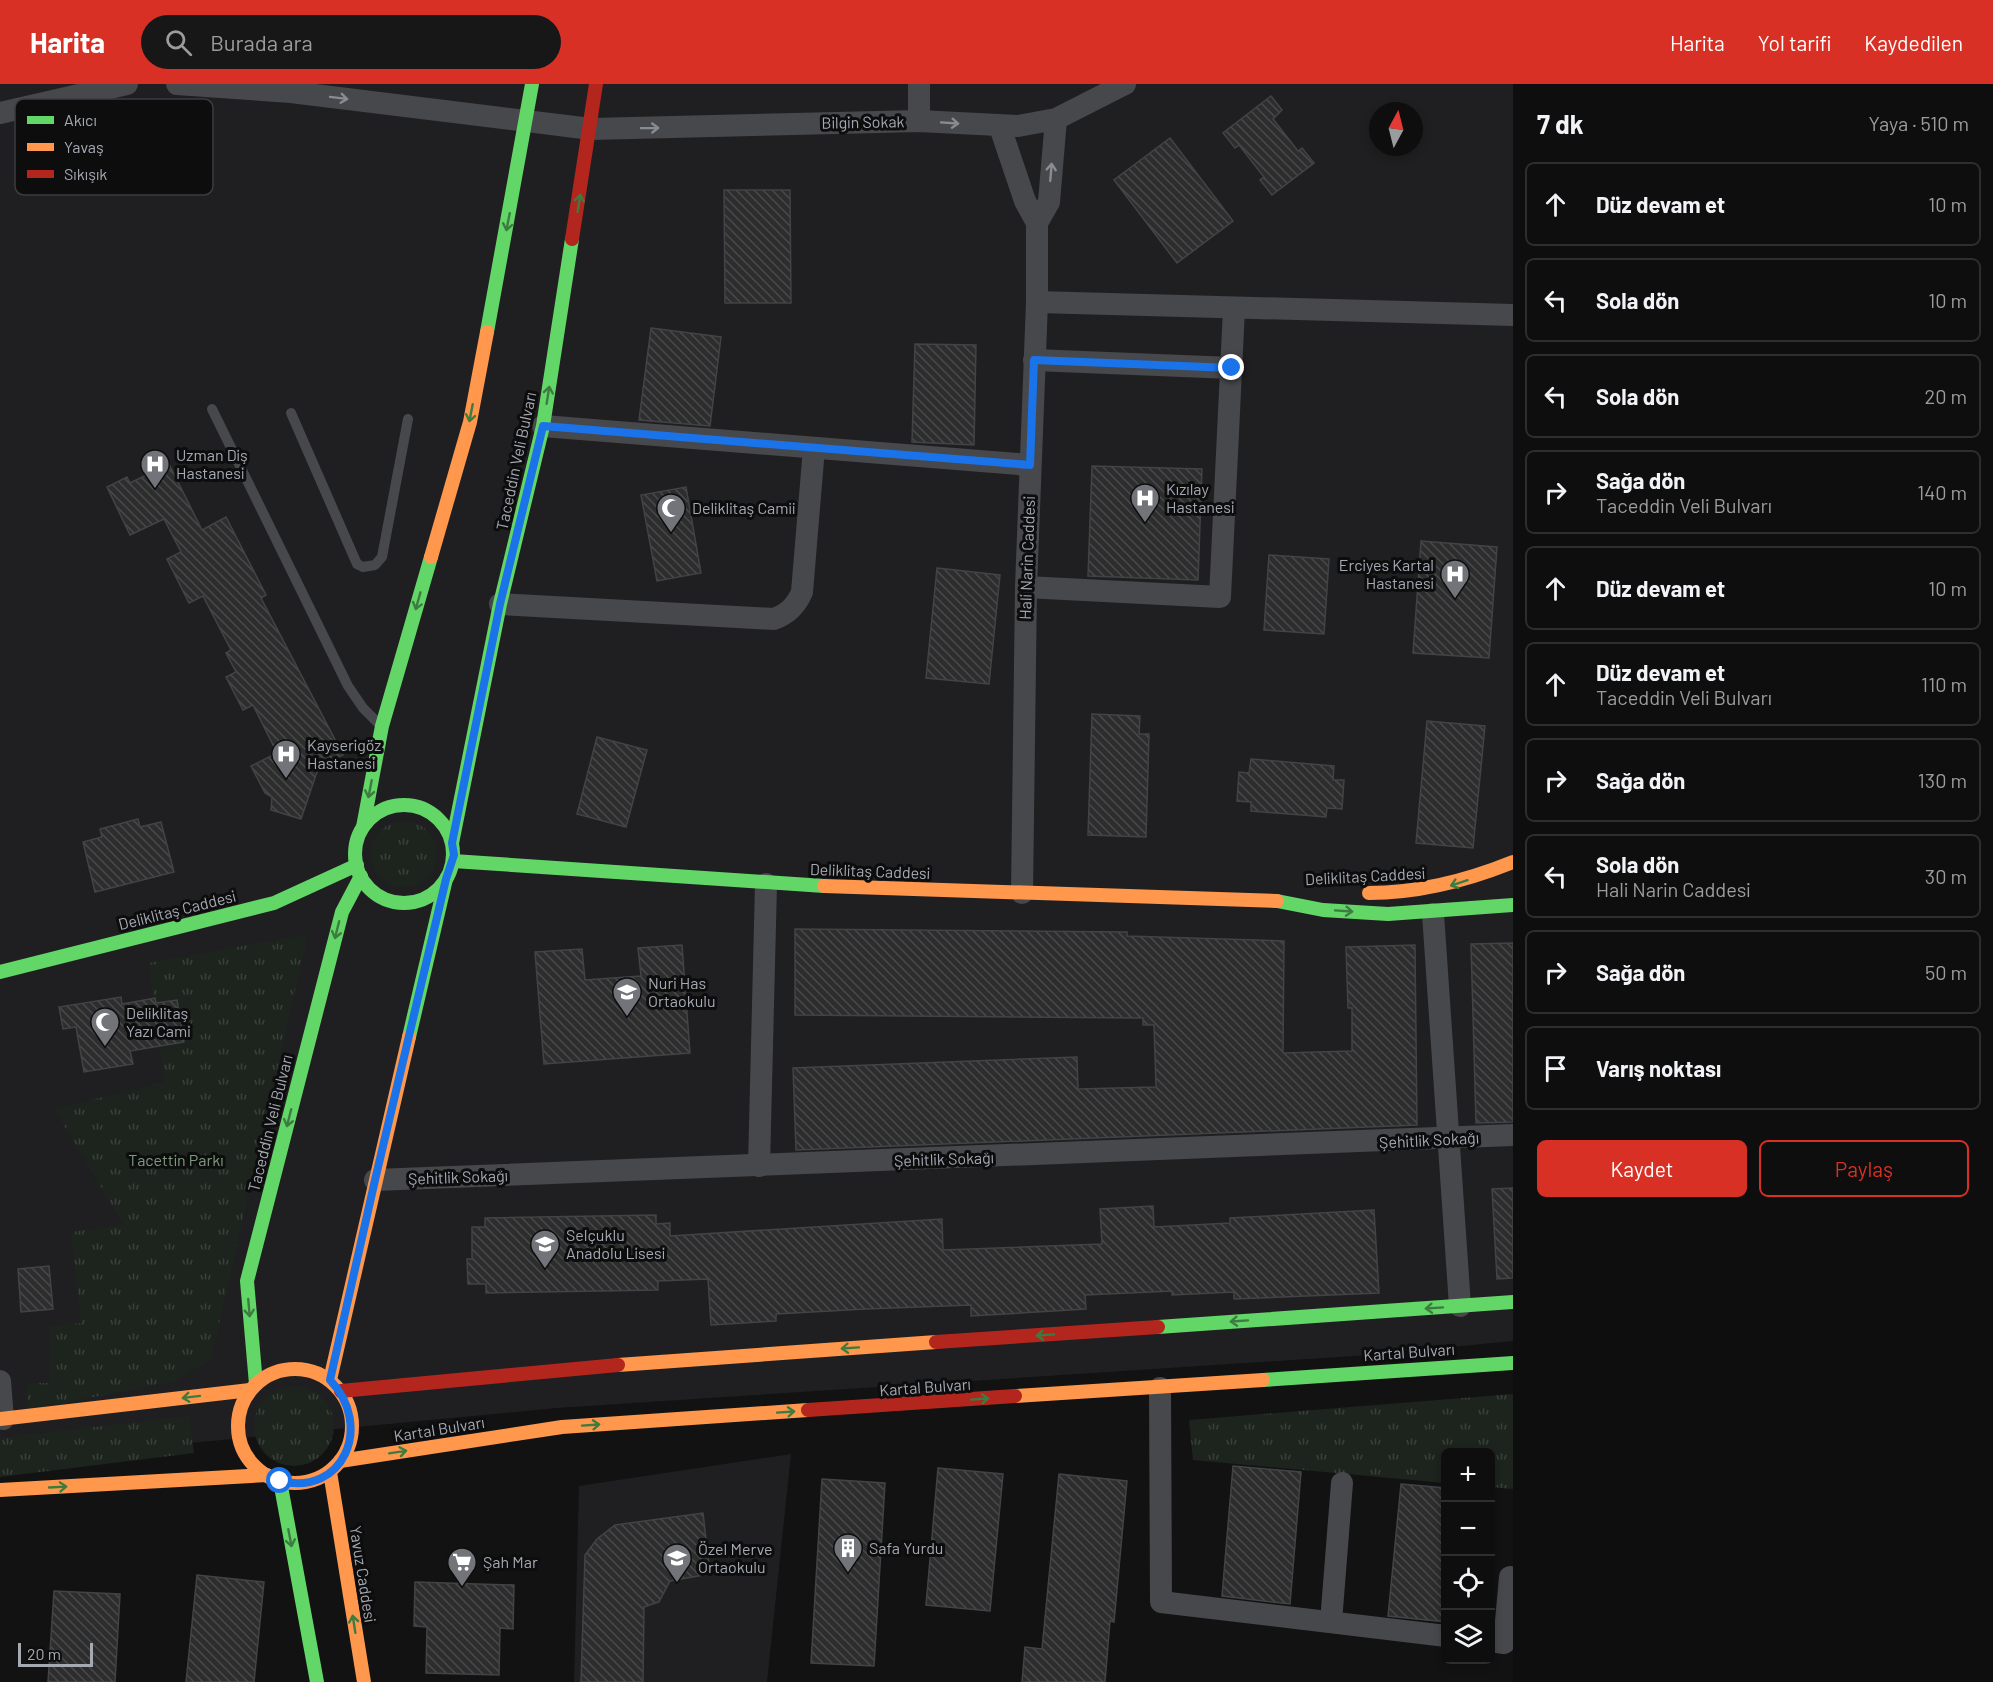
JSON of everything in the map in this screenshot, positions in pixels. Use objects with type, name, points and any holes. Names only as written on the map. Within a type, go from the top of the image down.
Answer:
[{"type":"street","points":[[62,99],[128,84]]},
{"type":"street","name":"Bilgin Sokak","points":[[177,84],[292,88],[527,123],[591,129],[919,121],[1000,127],[1056,119],[1125,84]]},
{"type":"street","points":[[446,879],[428,897],[403,902],[379,895],[359,871],[356,846],[363,827],[382,726],[470,422],[527,123],[532,84]]},
{"type":"street","name":"Taceddin Veli Bulvarı","points":[[452,843],[500,604],[543,426],[597,84]]},
{"type":"street","points":[[919,121],[920,84]]},
{"type":"street","points":[[0,113],[15,110]]},
{"type":"street","name":"Hali Narin Caddesi","points":[[1037,222],[1049,202],[1056,119]]},
{"type":"street","name":"Hali Narin Caddesi","points":[[1000,127],[1025,201],[1037,222],[1037,302],[1026,587],[1022,893]]},
{"type":"street","points":[[1037,302],[1513,315]]},
{"type":"street","points":[[1026,587],[1220,597],[1234,309]]},
{"type":"street","points":[[1034,360],[1232,368]]},
{"type":"street","points":[[543,426],[1030,465]]},
{"type":"street","points":[[500,604],[774,619],[782,616],[794,606],[802,592],[814,448]]},
{"type":"street","points":[[330,1380],[446,879],[453,861],[452,843],[440,820],[419,807],[393,806],[381,810],[363,827]]},
{"type":"street","name":"Deliklitaş Caddesi","points":[[453,861],[766,884],[1287,901],[1304,908],[1433,914],[1513,905]]},
{"type":"street","name":"Deliklitaş Caddesi","points":[[1350,893],[1428,891],[1455,885],[1513,862]]},
{"type":"street","name":"Taceddin Veli Bulvarı","points":[[252,1387],[247,1281],[342,912],[359,871]]},
{"type":"street","name":"Deliklitaş Caddesi","points":[[0,972],[274,903],[359,871]]},
{"type":"street","points":[[759,1166],[766,884]]},
{"type":"street","name":"Deliklitaş Caddesi","points":[[1287,901],[1302,893],[1314,893]]},
{"type":"street","points":[[1433,914],[1460,1306]]},
{"type":"street","name":"Şehitlik Sokağı","points":[[375,1180],[1450,1140],[1513,1135]]},
{"type":"street","points":[[341,1391],[544,1370],[1513,1302]]},
{"type":"street","name":"Kartal Bulvarı","points":[[340,1461],[562,1427],[1513,1363]]},
{"type":"street","points":[[0,1490],[273,1478],[302,1483],[330,1472],[348,1448],[352,1426],[348,1404],[341,1391],[330,1380],[310,1371],[288,1369],[273,1372],[252,1387],[240,1410],[237,1433],[249,1460],[273,1478],[317,1682]]},
{"type":"street","points":[[0,1381],[2,1419],[252,1387]]},
{"type":"street","points":[[1160,1388],[1161,1602],[1441,1635]]},
{"type":"street","name":"Yavuz Caddesi","points":[[330,1472],[364,1682]]},
{"type":"street","points":[[1331,1622],[1342,1483]]},
{"type":"street","points":[[1495,1642],[1504,1643],[1510,1577],[1513,1578]]},
{"type":"lane","points":[[212,409],[348,686],[363,708],[382,726]]},
{"type":"lane","points":[[291,413],[357,564],[363,567],[375,565],[382,557],[408,419]]},
{"type":"shaded area","points":[[0,84],[1513,84],[1513,1341],[1369,1355],[557,1408],[0,1461]]},
{"type":"shaded area","name":"Özel Merve Ortaokulu","points":[[791,1454],[767,1682],[574,1682],[579,1486]]},
{"type":"green space","points":[[404,821],[416,824],[427,831],[434,842],[437,854],[434,866],[427,877],[416,884],[404,887],[392,884],[381,877],[374,866],[371,854],[374,842],[381,831],[392,824]]},
{"type":"green space","name":"Tacettin Parkı","points":[[308,934],[211,1359],[176,1381],[28,1410],[26,1383],[50,1383],[49,1326],[81,1323],[71,1232],[124,1225],[54,1109],[164,1082],[149,963]]},
{"type":"green space","points":[[294,1386],[309,1389],[322,1398],[331,1411],[334,1426],[331,1441],[322,1454],[309,1463],[294,1466],[279,1463],[266,1454],[257,1441],[254,1426],[257,1411],[266,1398],[279,1389]]},
{"type":"green space","points":[[1513,1394],[1513,1489],[1495,1487],[1495,1448],[1441,1448],[1441,1483],[1193,1460],[1189,1420]]},
{"type":"green space","points":[[189,1416],[194,1453],[0,1477],[0,1438]]},
{"type":"building","points":[[1271,96],[1282,110],[1273,119],[1298,151],[1302,148],[1314,163],[1272,195],[1260,180],[1264,177],[1239,145],[1235,148],[1223,133]]},
{"type":"building","points":[[1170,138],[1233,221],[1177,263],[1114,180]]},
{"type":"building","points":[[724,190],[790,190],[791,303],[725,303]]},
{"type":"building","points":[[651,328],[721,337],[710,426],[639,420]]},
{"type":"building","points":[[915,344],[976,345],[974,445],[912,442]]},
{"type":"building","points":[[169,464],[202,530],[226,517],[266,595],[261,598],[343,755],[319,766],[301,819],[271,810],[272,797],[265,793],[251,766],[277,753],[253,705],[243,710],[226,677],[236,672],[226,653],[231,650],[203,596],[189,603],[167,559],[181,552],[164,519],[130,535],[107,487],[127,477],[130,483]]},
{"type":"building","name":"Kızılay Hastanesi","points":[[1092,466],[1202,469],[1198,580],[1088,576]]},
{"type":"building","name":"Deliklitaş Camii","points":[[686,487],[701,573],[657,581],[641,495]]},
{"type":"building","name":"Erciyes Kartal Hastanesi","points":[[1421,541],[1497,547],[1489,658],[1413,653]]},
{"type":"building","points":[[1269,555],[1329,559],[1324,634],[1264,630]]},
{"type":"building","points":[[937,568],[1000,575],[989,684],[926,678]]},
{"type":"building","points":[[1092,714],[1140,716],[1139,734],[1149,734],[1146,837],[1088,835]]},
{"type":"building","points":[[1427,721],[1485,726],[1473,848],[1416,843]]},
{"type":"building","points":[[597,737],[647,750],[626,827],[577,814]]},
{"type":"building","points":[[1251,759],[1334,766],[1333,780],[1344,780],[1342,809],[1327,808],[1326,817],[1251,811],[1251,802],[1237,801],[1239,772],[1249,773]]},
{"type":"building","points":[[138,819],[140,827],[161,822],[174,872],[95,892],[83,842],[102,837],[100,829]]},
{"type":"building","points":[[795,929],[1127,932],[1127,936],[1284,941],[1283,1053],[1352,1051],[1352,1008],[1348,1008],[1346,947],[1415,945],[1417,1125],[796,1150],[793,1068],[1077,1057],[1078,1089],[1156,1087],[1154,1025],[1143,1025],[1143,1018],[795,1015]]},
{"type":"building","points":[[1513,943],[1513,1122],[1476,1123],[1471,944]]},
{"type":"building","points":[[682,945],[690,1053],[544,1064],[535,952],[582,949],[585,980],[641,976],[638,948]]},
{"type":"building","points":[[121,997],[122,1004],[155,998],[156,1003],[177,1000],[184,1042],[130,1051],[133,1064],[84,1072],[76,1027],[63,1029],[59,1007]]},
{"type":"building","points":[[1513,1188],[1513,1278],[1497,1279],[1492,1189]]},
{"type":"building","points":[[1153,1206],[1154,1227],[1230,1223],[1230,1218],[1374,1210],[1379,1293],[1234,1299],[1234,1292],[1172,1295],[1172,1291],[1085,1295],[1086,1309],[971,1316],[971,1305],[866,1309],[776,1314],[776,1321],[711,1325],[708,1279],[658,1281],[658,1290],[486,1293],[486,1284],[468,1284],[467,1259],[472,1259],[472,1227],[485,1227],[485,1218],[656,1215],[656,1224],[670,1223],[670,1236],[942,1219],[943,1250],[1102,1244],[1100,1209]]},
{"type":"building","points":[[49,1266],[53,1309],[21,1312],[18,1269]]},
{"type":"building","points":[[1233,1466],[1301,1472],[1290,1604],[1222,1596]]},
{"type":"building","points":[[938,1468],[1003,1474],[990,1611],[926,1605]]},
{"type":"building","points":[[1059,1474],[1127,1481],[1114,1622],[1110,1621],[1105,1682],[1022,1682],[1025,1647],[1042,1649]]},
{"type":"building","name":"Safa Yurdu","points":[[822,1479],[885,1483],[874,1666],[811,1663]]},
{"type":"building","points":[[1401,1484],[1441,1488],[1441,1621],[1388,1616]]},
{"type":"building","points":[[703,1513],[710,1574],[670,1581],[659,1602],[644,1607],[643,1682],[581,1682],[585,1555],[597,1539],[615,1525]]},
{"type":"building","points":[[197,1575],[264,1582],[254,1682],[186,1682]]},
{"type":"building","points":[[415,1582],[514,1585],[513,1629],[500,1628],[499,1675],[426,1673],[427,1627],[414,1626]]},
{"type":"building","points":[[54,1591],[120,1594],[115,1682],[48,1682]]},
{"type":"traffic: fast","points":[[487,332],[532,84]]},
{"type":"traffic: fast","points":[[452,843],[500,604],[543,426],[572,239]]},
{"type":"traffic: fast","points":[[363,827],[382,726],[431,557]]},
{"type":"traffic: fast","points":[[404,805],[414,806],[431,813],[445,827],[452,844],[453,854],[452,864],[445,881],[431,895],[414,902],[404,903],[394,902],[377,895],[363,881],[356,864],[355,854],[356,844],[363,827],[377,813],[394,806],[404,805]]},
{"type":"traffic: fast","points":[[453,861],[824,886]]},
{"type":"traffic: fast","points":[[0,972],[274,903],[357,865]]},
{"type":"traffic: fast","points":[[256,1384],[247,1281],[342,912],[361,876]]},
{"type":"traffic: fast","points":[[409,1037],[446,879]]},
{"type":"traffic: fast","points":[[1277,901],[1323,910],[1388,914],[1513,905]]},
{"type":"traffic: fast","points":[[1158,1327],[1513,1302]]},
{"type":"traffic: fast","points":[[1263,1380],[1513,1363]]},
{"type":"traffic: fast","points":[[280,1481],[317,1682]]},
{"type":"traffic: slow","points":[[431,557],[470,422],[487,332]]},
{"type":"traffic: slow","points":[[1369,893],[1406,891],[1442,885],[1513,862]]},
{"type":"traffic: slow","points":[[824,886],[1277,901]]},
{"type":"traffic: slow","points":[[330,1380],[409,1037]]},
{"type":"traffic: slow","points":[[618,1365],[936,1342]]},
{"type":"traffic: slow","points":[[295,1369],[317,1373],[327,1378],[343,1394],[348,1404],[352,1426],[348,1448],[343,1458],[327,1474],[317,1479],[295,1483],[273,1479],[263,1474],[247,1458],[242,1448],[238,1426],[242,1404],[247,1394],[263,1378],[273,1373],[295,1369]]},
{"type":"traffic: slow","points":[[1015,1396],[1263,1380]]},
{"type":"traffic: slow","points":[[0,1419],[250,1390]]},
{"type":"traffic: slow","points":[[340,1461],[562,1427],[808,1410]]},
{"type":"traffic: slow","points":[[330,1472],[364,1682]]},
{"type":"traffic: slow","points":[[0,1490],[267,1475]]},
{"type":"traffic: jam","points":[[572,239],[596,84]]},
{"type":"traffic: jam","points":[[936,1342],[1158,1327]]},
{"type":"traffic: jam","points":[[341,1391],[618,1365]]},
{"type":"traffic: jam","points":[[808,1410],[1015,1396]]},
{"type":"place","name":"Uzman Diş Hastanesi","points":[[155,490]]},
{"type":"place","name":"Kızılay Hastanesi","points":[[1145,524]]},
{"type":"place","name":"Deliklitaş Camii","points":[[671,534]]},
{"type":"place","name":"Erciyes Kartal Hastanesi","points":[[1455,600]]},
{"type":"place","name":"Kayserigöz Hastanesi","points":[[286,780]]},
{"type":"place","name":"Nuri Has Ortaokulu","points":[[627,1018]]},
{"type":"place","name":"Deliklitaş Yazı Cami","points":[[105,1048]]},
{"type":"place","name":"Selçuklu Anadolu Lisesi","points":[[545,1270]]},
{"type":"place","name":"Safa Yurdu","points":[[848,1574]]},
{"type":"place","name":"Özel Merve Ortaokulu","points":[[677,1584]]},
{"type":"place","name":"Şah Mar","points":[[462,1588]]},
{"type":"route","points":[[280,1481],[302,1483],[330,1472],[348,1448],[352,1434],[352,1419],[348,1404],[341,1391],[330,1380],[446,879],[454,855],[452,843],[500,604],[543,426],[1030,465],[1034,360],[1232,368]]}]
